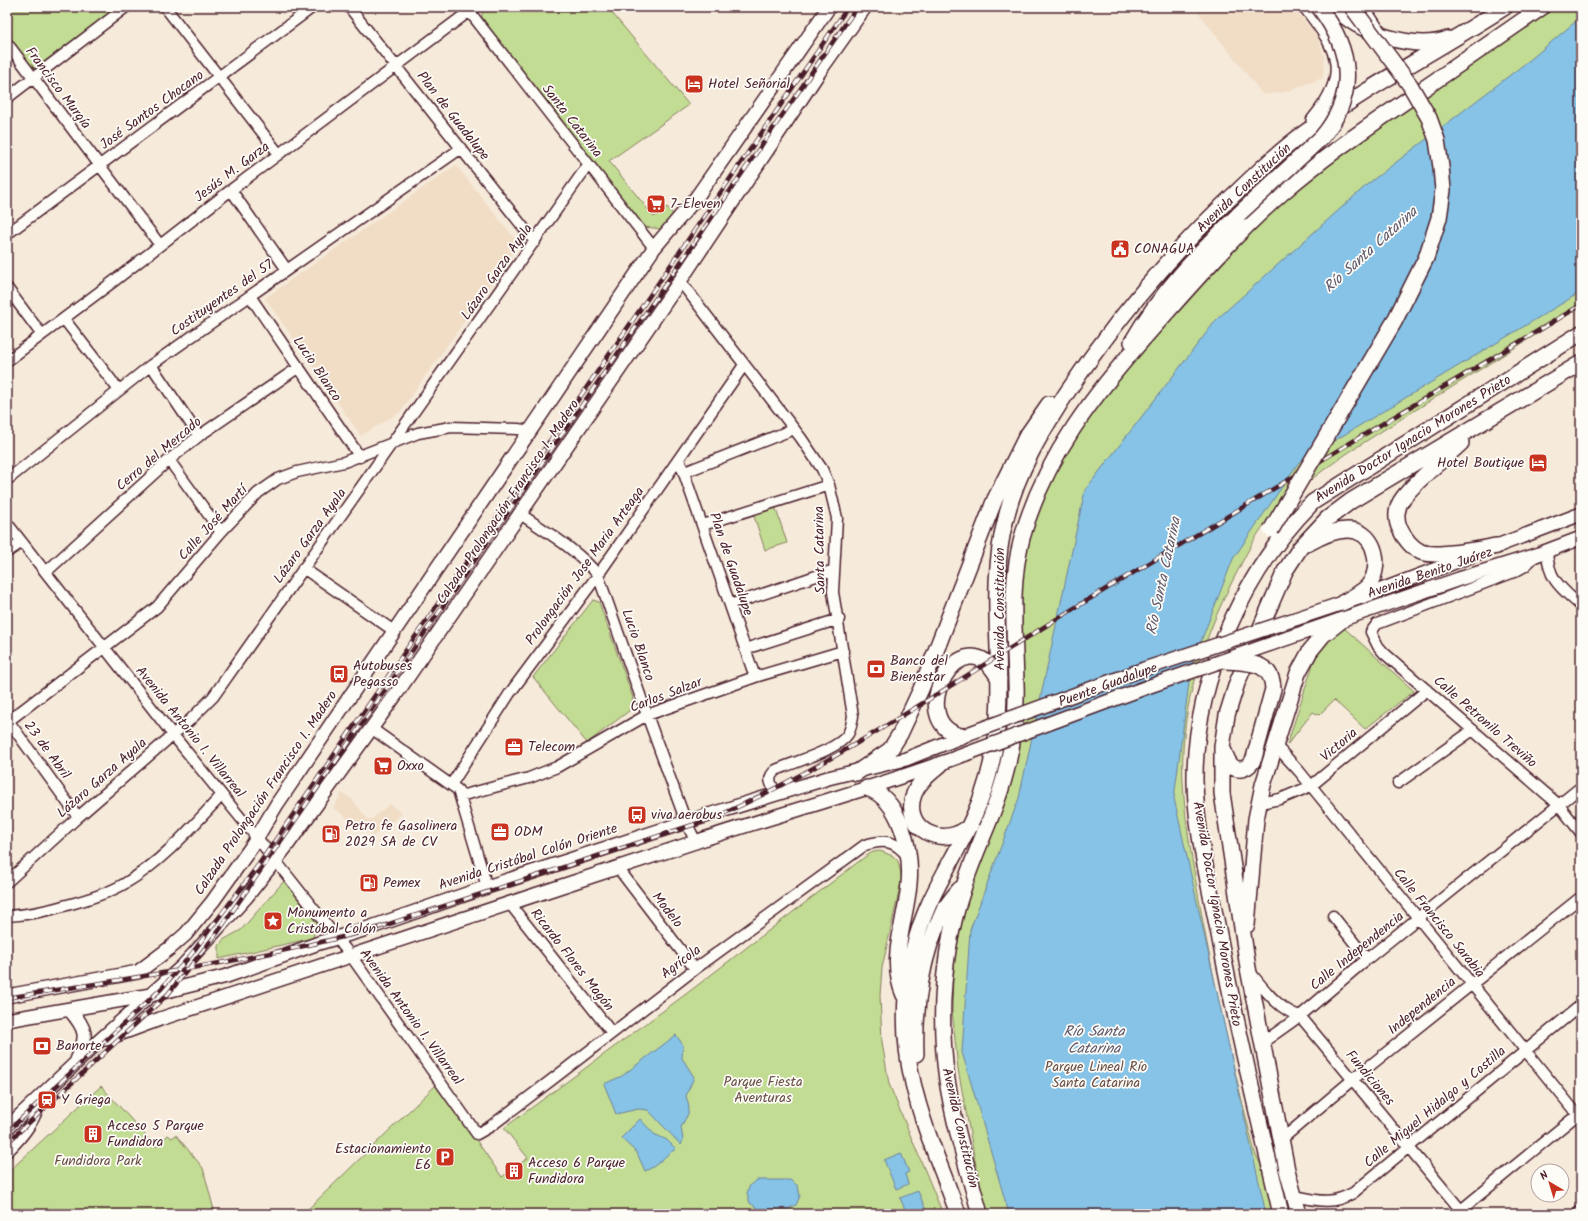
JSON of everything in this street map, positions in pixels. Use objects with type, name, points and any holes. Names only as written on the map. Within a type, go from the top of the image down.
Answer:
[{"type":"highway","points":[[1305,132],[1332,96],[1336,84],[1338,68],[1331,41],[1307,7]]},
{"type":"highway","points":[[1114,373],[1144,321],[1161,297],[1206,246],[1322,137],[1341,107],[1347,74],[1344,52],[1336,31],[1320,7]]},
{"type":"highway","points":[[1335,7],[1360,26],[1403,40],[1426,43],[1440,41],[1466,32]]},
{"type":"highway","points":[[1261,564],[1271,530],[1394,322],[1426,258],[1439,218],[1443,190],[1441,167],[1437,140],[1429,118],[1410,85],[1352,7]]},
{"type":"highway","name":"Avenida Constitución","points":[[958,1214],[923,1119],[909,1064],[905,1023],[906,1000],[910,967],[920,928],[936,890],[971,824],[984,791],[992,761],[1000,679],[999,557],[1006,516],[1019,478],[1036,441],[1075,380],[1135,301],[1200,228],[1257,173],[1305,132],[1341,108],[1505,7]]},
{"type":"highway","name":"Avenida Constitución","points":[[980,1214],[951,1097],[943,1038],[945,967],[950,937],[964,884],[998,802],[1009,758],[1013,735],[1016,686],[1013,606],[1015,584],[1021,544],[1040,486],[1061,446],[1114,373],[1240,232],[1282,193],[1328,155],[1542,7]]},
{"type":"highway","name":"Avenida Doctor Ignacio Morones Prieto","points":[[1281,1214],[1238,1034],[1199,828],[1195,781],[1198,734],[1208,684],[1224,640],[1261,564],[1296,519],[1312,502],[1581,333]]},
{"type":"highway","name":"Avenida Doctor Ignacio Morones Prieto","points":[[1299,1214],[1287,1170],[1248,968],[1222,793],[1222,746],[1228,715],[1237,683],[1285,571],[1300,548],[1327,519],[1351,501],[1479,426],[1581,363]]},
{"type":"highway","points":[[856,773],[886,752],[900,734],[921,689],[995,499],[1015,458],[1026,437],[1045,409],[1075,380]]},
{"type":"highway","points":[[1479,426],[1415,484],[1402,499],[1398,507],[1398,525],[1412,546],[1421,552],[1444,554],[1497,546]]},
{"type":"highway","points":[[1300,548],[1318,538],[1341,530],[1355,531],[1362,534],[1370,543],[1376,558],[1375,573],[1366,587],[1342,603]]},
{"type":"highway","points":[[1245,946],[1253,844],[1260,803],[1275,746],[1298,673],[1310,651],[1323,636],[1342,620]]},
{"type":"highway","points":[[965,735],[952,734],[946,729],[938,716],[937,692],[943,677],[954,664],[960,660],[973,656],[989,662],[1000,679]]},
{"type":"highway","points":[[1222,746],[1228,761],[1233,767],[1242,769],[1249,766],[1254,758],[1273,689],[1271,676],[1265,668],[1252,663],[1227,660]]},
{"type":"highway","points":[[940,764],[916,789],[912,801],[916,820],[929,833],[941,837],[960,834],[971,824]]},
{"type":"highway","points":[[867,788],[879,794],[894,810],[903,834],[908,857],[909,885],[897,964],[900,986],[906,1000]]},
{"type":"highway","points":[[923,1119],[918,1087],[916,1048],[922,976],[928,953],[943,911],[964,884]]},
{"type":"main road","name":"Calzada Prolongación Francisco I. Madero","points":[[7,996],[138,972],[186,934],[213,901],[252,846],[256,837],[394,631],[531,432],[654,248],[700,193],[829,7]]},
{"type":"main road","name":"Calzada Prolongación Francisco I. Madero","points":[[7,1128],[188,960],[247,896],[275,860],[394,697],[519,513],[680,281],[767,150],[865,7]]},
{"type":"main road","name":"Avenida Benito Juárez","points":[[1295,618],[1376,592],[1581,514]]},
{"type":"main road","points":[[1541,553],[1547,545],[1555,525]]},
{"type":"main road","name":"Avenida Benito Juárez","points":[[1288,638],[1458,579],[1541,553],[1581,538]]},
{"type":"main road","name":"Puente Guadalupe","points":[[965,735],[1144,669],[1295,618]]},
{"type":"main road","name":"Puente Guadalupe","points":[[940,764],[1150,686],[1288,638]]},
{"type":"main road","name":"Avenida Cristóbal Colón Oriente","points":[[7,1020],[151,995],[227,976],[335,937],[363,930],[487,887],[686,822],[828,778],[856,773],[906,759],[965,735]]},
{"type":"main road","points":[[98,1042],[144,1025],[696,842],[903,778],[940,764]]},
{"type":"main road","points":[[70,1010],[83,1026],[84,1033],[83,1043],[74,1065]]},
{"type":"street","points":[[7,98],[126,7]]},
{"type":"street","points":[[165,7],[279,154]]},
{"type":"street","name":"José Santos Chocano","points":[[7,234],[313,7]]},
{"type":"street","name":"Plan de Guadalupe","points":[[350,7],[534,242]]},
{"type":"street","points":[[1364,7],[1382,34]]},
{"type":"street","name":"Jesús M. Garza","points":[[7,361],[472,9]]},
{"type":"street","name":"Santa Catarina","points":[[472,9],[588,164],[654,248]]},
{"type":"street","name":"Francisco Murgía","points":[[7,43],[160,245]]},
{"type":"street","name":"Costituyentes del 57","points":[[7,480],[118,389],[151,364],[460,149]]},
{"type":"street","name":"Lázaro Garza Ayala","points":[[7,882],[78,817],[204,708],[224,683],[393,444],[588,164]]},
{"type":"street","points":[[231,190],[287,270]]},
{"type":"street","name":"Santa Catarina","points":[[680,281],[794,429],[822,469],[829,485],[837,518],[833,592],[853,716],[848,734],[835,744],[776,770],[770,776],[769,781],[776,794]]},
{"type":"street","points":[[7,288],[42,335]]},
{"type":"street","name":"Lucio Blanco","points":[[250,296],[360,456]]},
{"type":"street","points":[[64,319],[118,389]]},
{"type":"street","points":[[151,364],[199,436]]},
{"type":"street","name":"Prolongación Jose Maria Arteaga","points":[[451,785],[510,693],[598,575],[744,365]]},
{"type":"street","name":"Cerro del Mercado","points":[[46,572],[169,460],[199,436],[299,367]]},
{"type":"street","name":"Calle José Martí","points":[[8,720],[105,648],[157,607],[221,532],[258,493],[278,479],[297,472],[344,462],[418,433],[451,427],[518,429],[531,432]]},
{"type":"street","points":[[685,472],[794,429]]},
{"type":"street","name":"Plan de Guadalupe","points":[[679,459],[685,472],[755,677]]},
{"type":"street","points":[[169,460],[221,532]]},
{"type":"street","points":[[703,525],[829,485]]},
{"type":"street","name":"Lucio Blanco","points":[[519,513],[579,555],[598,575],[686,822],[696,842]]},
{"type":"street","name":"Avenida Antonio I. Villarreal","points":[[7,523],[221,796],[275,860],[351,956],[477,1134]]},
{"type":"street","points":[[7,552],[22,542]]},
{"type":"street","points":[[1541,553],[1553,580],[1581,606]]},
{"type":"street","name":"Calle Petronilo Treviño","points":[[1541,553],[1525,566],[1514,572],[1377,624],[1371,632],[1378,646],[1559,806],[1581,833]]},
{"type":"street","points":[[304,568],[394,631]]},
{"type":"street","points":[[730,605],[834,570]]},
{"type":"street","points":[[745,649],[838,619]]},
{"type":"street","name":"Carlos Salzar","points":[[460,796],[529,778],[557,767],[647,715],[755,677],[843,651]]},
{"type":"street","name":"Victoria","points":[[1260,803],[1280,798],[1311,786],[1427,690]]},
{"type":"street","name":"23 de Abril","points":[[8,720],[78,817]]},
{"type":"street","points":[[371,728],[451,785],[460,796],[487,887]]},
{"type":"street","points":[[1398,783],[1473,730]]},
{"type":"street","name":"Calle Francisco Sarabia","points":[[1275,746],[1311,786],[1579,1117]]},
{"type":"street","name":"Calle Independencia","points":[[1262,1043],[1300,1016],[1367,959],[1581,788]]},
{"type":"street","points":[[7,916],[52,910],[89,899],[124,884],[154,862],[180,839],[221,796]]},
{"type":"street","name":"Agrícola","points":[[477,1134],[491,1126],[695,969],[865,846],[878,841],[891,842],[908,857]]},
{"type":"street","name":"Modelo","points":[[618,868],[695,969]]},
{"type":"street","name":"Independencia","points":[[1282,1139],[1352,1080],[1581,897]]},
{"type":"street","name":"Ricardo Flores Magón","points":[[510,904],[612,1033]]},
{"type":"street","points":[[1333,916],[1367,959]]},
{"type":"street","name":"Fundiciones","points":[[1248,968],[1279,1005],[1300,1016],[1352,1080],[1410,1147],[1461,1213]]},
{"type":"street","name":"Calle Miguel Hidalgo y Costilla","points":[[1295,1196],[1324,1202],[1333,1202],[1353,1193],[1410,1147],[1524,1050],[1581,1005]]},
{"type":"street","points":[[7,1152],[26,1132],[35,1119],[43,1095]]},
{"type":"street","points":[[1461,1213],[1579,1117]]},
{"type":"street","points":[[1577,1214],[1581,1211]]},
{"type":"shaded area","points":[[1194,7],[1293,7],[1318,37],[1324,56],[1323,78],[1285,92],[1263,95]]},
{"type":"shaded area","points":[[456,165],[519,244],[400,412],[361,436],[265,298]]},
{"type":"shaded area","points":[[342,793],[351,798],[369,821],[390,804],[402,814],[373,836],[333,808]]},
{"type":"green space","points":[[7,7],[117,7],[33,70],[7,36]]},
{"type":"green space","points":[[487,7],[607,7],[689,105],[609,161],[654,217],[667,207],[673,214],[662,229],[644,227],[482,22],[482,10]]},
{"type":"green space","name":"Río Santa Catarina","points":[[1550,7],[1581,7],[1581,307],[1342,457],[1306,483],[1274,513],[1251,545],[1225,597],[1209,633],[1192,690],[1183,748],[1183,788],[1190,849],[1223,1022],[1255,1153],[1261,1165],[1274,1214],[987,1214],[976,1166],[958,1069],[952,1010],[953,979],[956,950],[966,902],[1003,798],[1021,575],[1030,527],[1060,466],[1094,408],[1197,278],[1333,157]]},
{"type":"green space","points":[[775,506],[787,543],[765,550],[753,513]]},
{"type":"green space","points":[[593,600],[599,602],[633,698],[629,711],[587,743],[533,677]]},
{"type":"green space","points":[[1343,627],[1414,691],[1365,729],[1334,700],[1319,715],[1313,712],[1287,745],[1313,664],[1322,646]]},
{"type":"green space","name":"Parque Fiesta Aventuras","points":[[880,851],[893,856],[898,861],[902,878],[882,968],[880,995],[882,1042],[889,1084],[943,1214],[303,1214],[437,1084],[502,1177],[528,1158],[504,1128],[686,994],[866,856],[873,852]]},
{"type":"green space","points":[[284,881],[317,923],[313,938],[219,959],[219,946],[223,940],[241,930]]},
{"type":"green space","name":"Fundidora Park","points":[[101,1086],[156,1147],[168,1135],[172,1138],[176,1135],[203,1168],[215,1214],[7,1214],[7,1173]]},
{"type":"water","name":"Río Santa Catarina","points":[[1581,17],[1581,292],[1299,462],[1233,559],[1191,667],[1174,798],[1266,1214],[1009,1214],[962,1052],[970,930],[1019,798],[1085,490],[1217,319],[1369,183],[1531,59]]},
{"type":"water","points":[[676,1035],[683,1045],[682,1058],[694,1077],[686,1096],[689,1107],[688,1114],[681,1127],[683,1140],[681,1145],[648,1110],[638,1109],[616,1114],[604,1084],[622,1076]]},
{"type":"water","points":[[640,1119],[654,1134],[667,1140],[676,1149],[650,1169],[645,1171],[637,1153],[621,1138]]},
{"type":"water","points":[[901,1153],[909,1172],[905,1174],[908,1184],[896,1189],[884,1160]]},
{"type":"water","points":[[757,1180],[790,1180],[798,1186],[800,1196],[796,1205],[788,1209],[758,1209],[750,1203],[747,1193],[750,1185]]},
{"type":"water","points":[[918,1191],[925,1208],[907,1214],[900,1198]]},
{"type":"railway","points":[[7,1132],[161,989],[190,956],[259,864],[848,7]]},
{"type":"railway","points":[[7,1143],[168,994],[218,932],[857,7]]},
{"type":"railway","points":[[7,998],[238,960],[374,929],[714,818],[763,795],[810,770],[903,716],[1086,601],[1581,305]]},
{"type":"place","name":"Hotel Señorial","points":[[694,84]]},
{"type":"place","name":"7-Eleven","points":[[656,204]]},
{"type":"place","name":"CONAGUA","points":[[1120,249]]},
{"type":"place","name":"Hotel Boutique","points":[[1538,463]]},
{"type":"place","name":"Banco del Bienestar","points":[[876,669]]},
{"type":"place","name":"Autobuses Pegasso","points":[[339,674]]},
{"type":"place","name":"Telecom","points":[[514,747]]},
{"type":"place","name":"Oxxo","points":[[383,766]]},
{"type":"place","name":"viva aerobus","points":[[637,815]]},
{"type":"place","name":"ODM","points":[[500,832]]},
{"type":"place","name":"Petro fe Gasolinera 2029 SA de CV","points":[[331,834]]},
{"type":"place","name":"Pemex","points":[[369,883]]},
{"type":"place","name":"Monumento a Cristóbal Colón","points":[[273,921]]},
{"type":"place","name":"Banorte","points":[[42,1046]]},
{"type":"place","name":"Y Griega","points":[[47,1100]]},
{"type":"place","name":"Acceso 5 Parque Fundidora","points":[[93,1134]]},
{"type":"place","name":"Estacionamiento E6","points":[[445,1157]]},
{"type":"place","name":"Acceso 6 Parque Fundidora","points":[[514,1171]]},
{"type":"park label","name":"Parque Lineal Río Santa Catarina","points":[[1096,1076]]}]
